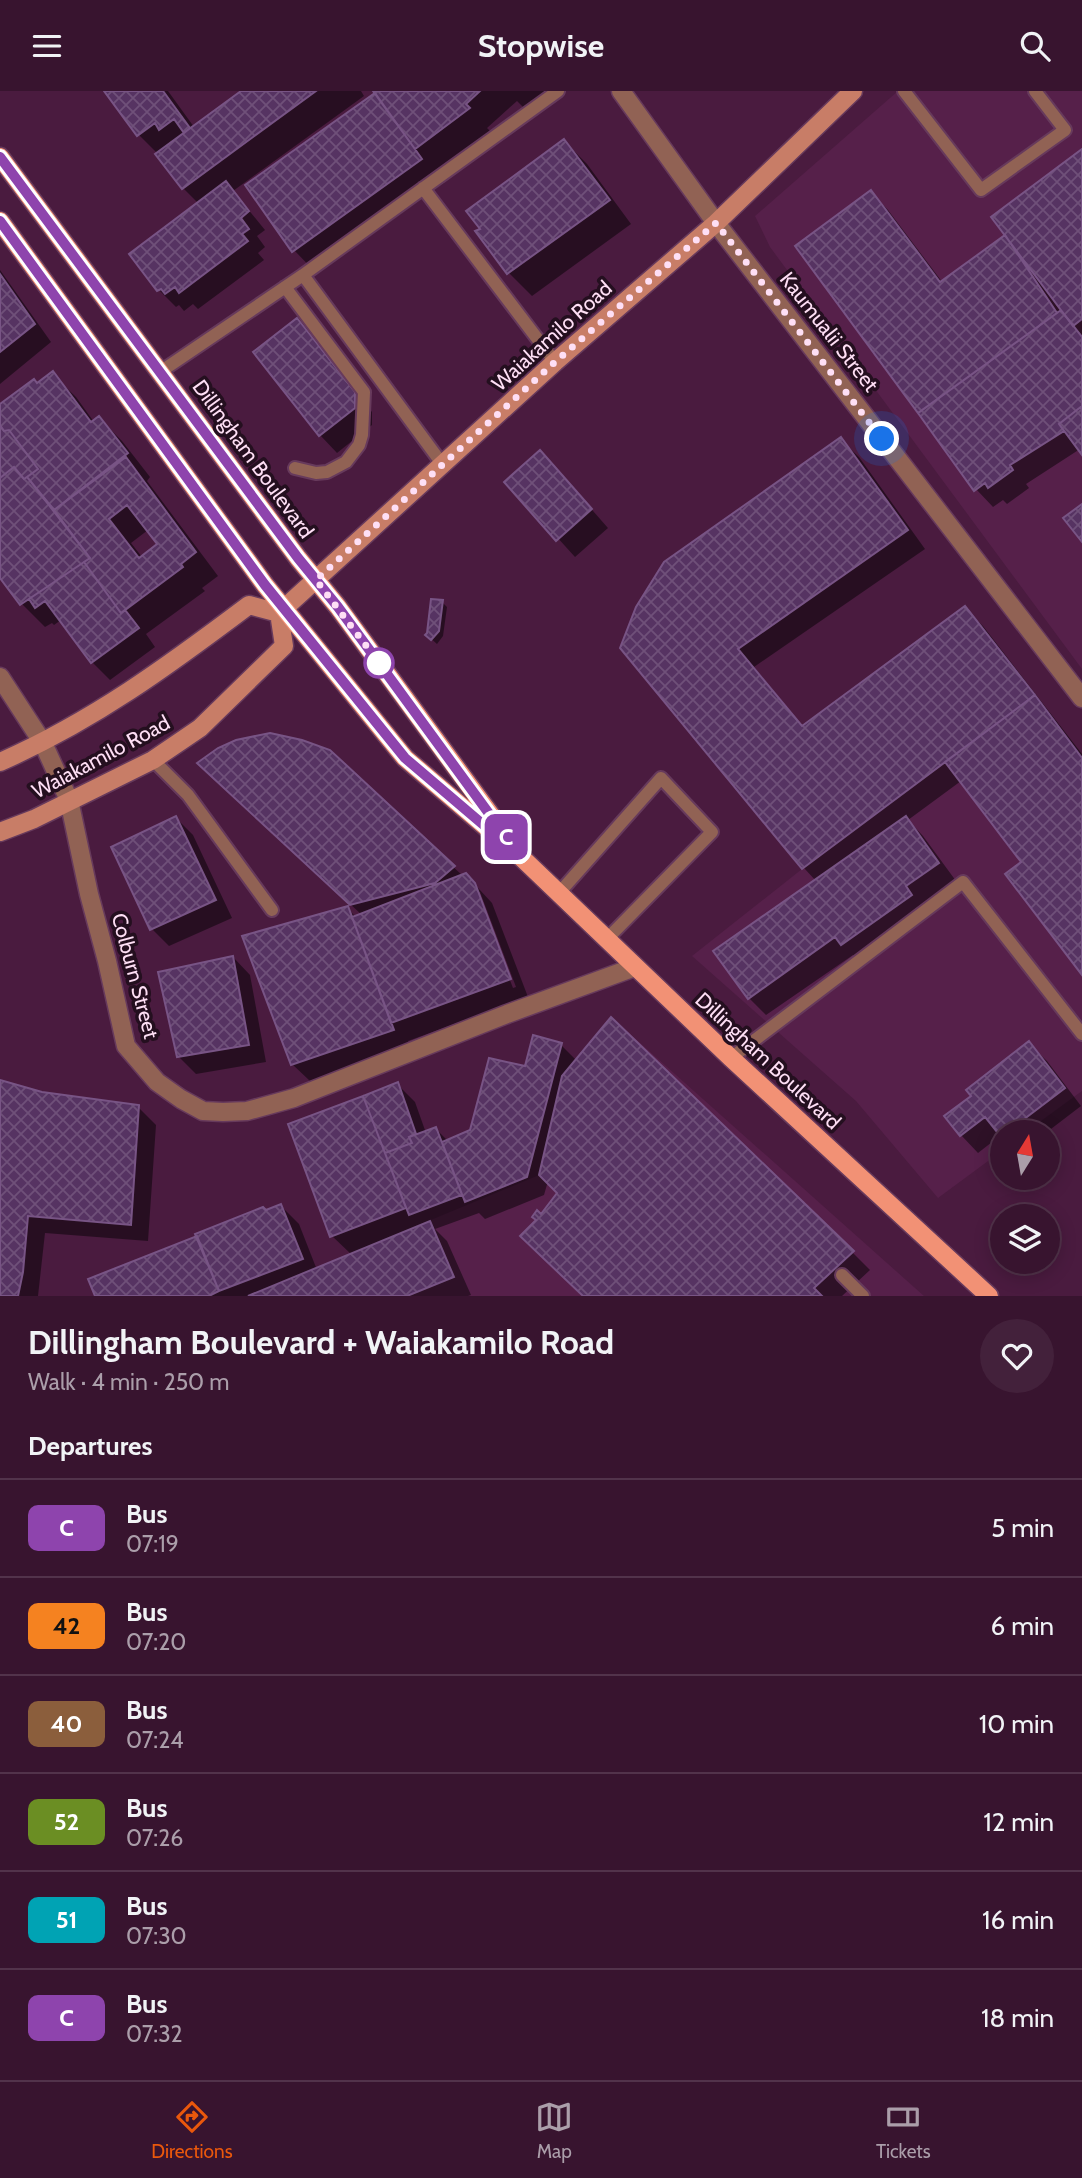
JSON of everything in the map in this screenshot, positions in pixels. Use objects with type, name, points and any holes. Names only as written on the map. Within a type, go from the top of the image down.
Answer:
[{"type":"main road","name":"Waiakamilo Road","points":[[282,611],[555,362],[716,223],[853,91]]},
{"type":"main road","name":"Dillingham Boulevard","points":[[0,157],[338,607],[520,856]]},
{"type":"main road","name":"Dillingham Boulevard","points":[[0,221],[282,611],[405,758],[520,856],[730,1058],[982,1294]]},
{"type":"main road","name":"Waiakamilo Road","points":[[0,762],[43,743],[139,686],[249,605],[282,611]]},
{"type":"main road","name":"Waiakamilo Road","points":[[0,832],[34,819],[153,760],[200,728],[284,646],[282,611]]},
{"type":"street","name":"Kaumualii Street","points":[[621,91],[716,223],[1082,698]]},
{"type":"street","name":"Colburn Street","points":[[0,677],[43,743],[69,800],[126,1046],[157,1082],[203,1111],[247,1111],[293,1098],[635,967]]},
{"type":"lane","points":[[160,372],[303,275],[558,91]]},
{"type":"lane","points":[[904,91],[981,190],[1065,130],[1035,91]]},
{"type":"lane","points":[[424,188],[555,362]]},
{"type":"lane","points":[[303,275],[443,465]]},
{"type":"lane","points":[[285,287],[364,392],[362,435],[346,462],[327,472],[305,472],[295,468]]},
{"type":"lane","points":[[153,760],[188,795],[272,910]]},
{"type":"lane","points":[[558,893],[662,778],[712,832],[606,940]]},
{"type":"lane","points":[[730,1058],[963,882],[1082,1034]]},
{"type":"lane","points":[[842,1275],[863,1296]]},
{"type":"shaded area","points":[[898,91],[1082,91],[1082,669],[770,247],[755,216]]},
{"type":"shaded area","points":[[1035,695],[1082,758],[1082,1091],[1042,1120],[990,1120],[990,1160],[938,1198],[856,1101],[692,956],[802,869]]},
{"type":"shaded area","points":[[611,1017],[924,1296],[248,1296],[539,1175],[562,1076]]},
{"type":"building","points":[[104,91],[163,91],[190,128],[184,133],[174,119],[159,130],[155,123],[137,136]]},
{"type":"building","points":[[241,91],[316,91],[182,189],[155,154]]},
{"type":"building","points":[[373,91],[480,91],[466,104],[470,108],[415,149]]},
{"type":"building","points":[[375,93],[422,159],[292,252],[245,185]]},
{"type":"building","points":[[564,139],[610,200],[507,274],[475,231],[480,229],[466,211]]},
{"type":"building","points":[[1082,149],[1082,319],[1073,326],[991,217]]},
{"type":"building","points":[[226,181],[249,211],[241,218],[249,229],[242,234],[248,241],[179,293],[175,287],[165,294],[161,289],[157,291],[129,254]]},
{"type":"building","points":[[871,190],[940,282],[1005,235],[1057,313],[918,413],[795,246]]},
{"type":"building","points":[[0,274],[35,324],[0,352]]},
{"type":"building","points":[[1061,310],[1082,337],[1082,406],[1059,424],[1064,431],[1010,465],[1013,470],[988,488],[985,483],[974,491],[918,413]]},
{"type":"building","points":[[297,318],[355,392],[355,408],[319,436],[253,352]]},
{"type":"building","points":[[53,371],[91,422],[99,416],[128,453],[54,510],[27,477],[38,469],[9,430],[4,431],[0,425],[0,404],[34,379],[37,383]]},
{"type":"building","points":[[1082,406],[1082,455],[1059,424]]},
{"type":"building","points":[[0,425],[4,431],[9,430],[38,469],[24,479],[14,467],[0,478]]},
{"type":"building","points":[[841,437],[908,530],[738,649],[802,726],[965,606],[1035,695],[802,869],[620,648],[636,607],[664,562]]},
{"type":"building","points":[[540,450],[592,509],[556,541],[504,482]]},
{"type":"building","points":[[126,457],[196,552],[181,564],[183,567],[121,613],[84,562],[90,558],[54,510]],"holes":[[[127,505],[157,544],[139,558],[109,519]]]},
{"type":"building","points":[[14,467],[24,479],[27,477],[90,558],[20,605],[0,578],[0,478]]},
{"type":"building","points":[[1082,504],[1082,542],[1063,518]]},
{"type":"building","points":[[84,562],[121,613],[125,610],[139,628],[91,663],[45,601],[35,608],[29,599]]},
{"type":"building","points":[[431,599],[443,600],[439,631],[431,640],[425,635]]},
{"type":"building","points":[[1035,695],[1082,758],[1082,975],[1005,874],[1021,862],[945,762]]},
{"type":"building","points":[[270,733],[330,750],[455,866],[435,883],[350,905],[197,763],[218,748],[236,740]]},
{"type":"building","points":[[176,816],[216,900],[150,930],[111,847]]},
{"type":"building","points":[[906,816],[939,863],[906,886],[912,895],[841,945],[835,937],[748,999],[713,951]]},
{"type":"building","points":[[466,873],[475,883],[511,979],[391,1023],[352,917]]},
{"type":"building","points":[[348,906],[394,1030],[291,1065],[242,936]]},
{"type":"building","points":[[233,956],[249,1045],[177,1057],[158,972]]},
{"type":"building","points":[[611,1017],[854,1251],[814,1288],[822,1296],[583,1296],[520,1236],[536,1220],[532,1217],[537,1210],[541,1214],[557,1193],[539,1175],[562,1076]]},
{"type":"building","points":[[533,1035],[562,1043],[527,1177],[465,1202],[442,1142],[470,1130],[489,1058],[525,1066]]},
{"type":"building","points":[[1029,1041],[1065,1088],[1023,1120],[990,1120],[990,1123],[985,1117],[960,1136],[944,1116],[971,1096],[966,1090]]},
{"type":"building","points":[[0,1080],[42,1092],[139,1105],[131,1225],[28,1216],[18,1296],[0,1296]]},
{"type":"building","points":[[398,1082],[416,1134],[409,1137],[412,1143],[385,1153],[363,1096]]},
{"type":"building","points":[[363,1096],[406,1208],[330,1237],[288,1124]]},
{"type":"building","points":[[436,1127],[462,1195],[409,1215],[385,1153],[412,1143],[409,1137]]},
{"type":"building","points":[[281,1204],[303,1259],[219,1291],[195,1234],[263,1207],[266,1210]]},
{"type":"building","points":[[430,1221],[454,1277],[407,1296],[248,1296]]},
{"type":"building","points":[[197,1236],[219,1291],[209,1296],[95,1296],[88,1279]]},
{"type":"bus line","name":"C","points":[[0,157],[298,558],[338,607],[520,856],[405,758],[265,585],[0,221]]},
{"type":"route","points":[[379,663],[384,669],[316,580],[555,362],[716,223],[882,439]]}]
